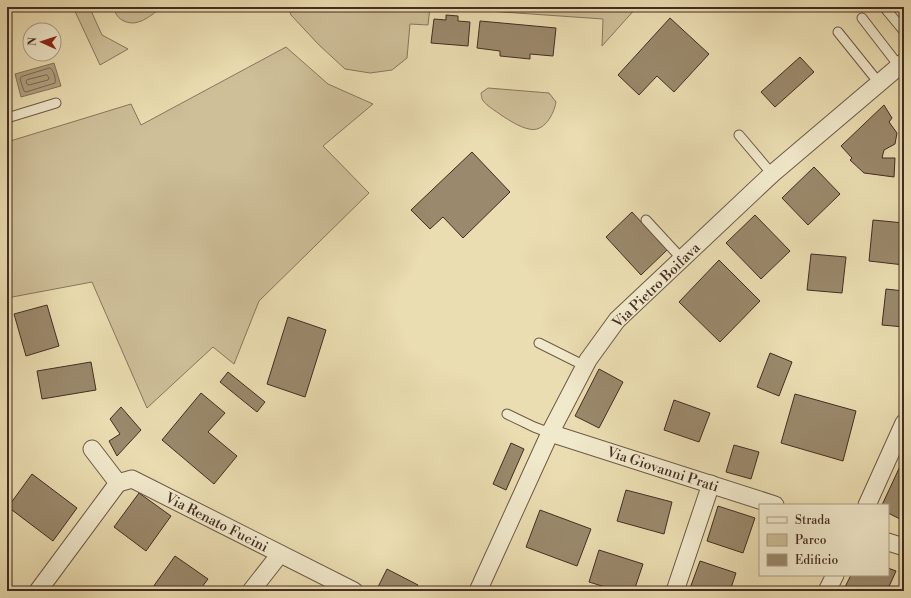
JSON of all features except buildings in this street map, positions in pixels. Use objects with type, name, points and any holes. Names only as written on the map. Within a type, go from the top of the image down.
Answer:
[{"type":"street","name":"Via Pietro Boifava","points":[[478,591],[550,433],[588,360],[617,320],[772,174],[902,64]]},
{"type":"street","points":[[867,504],[904,423]]},
{"type":"street","name":"Via Giovanni Prati","points":[[550,433],[772,504]]},
{"type":"street","points":[[38,591],[118,483],[92,449]]},
{"type":"street","name":"Via Renato Fucini","points":[[118,483],[132,479],[354,591]]},
{"type":"street","points":[[675,591],[711,484]]},
{"type":"street","points":[[889,542],[904,547]]},
{"type":"street","points":[[252,591],[280,554]]},
{"type":"street","points":[[827,591],[834,576]]},
{"type":"lane","points":[[884,7],[904,31]]},
{"type":"lane","points":[[862,18],[902,64]]},
{"type":"lane","points":[[838,32],[880,83]]},
{"type":"lane","points":[[7,118],[56,104]]},
{"type":"lane","points":[[739,135],[772,174]]},
{"type":"lane","points":[[646,220],[682,259]]},
{"type":"lane","points":[[539,343],[585,366]]},
{"type":"lane","points":[[507,414],[550,433]]},
{"type":"green space","points":[[73,7],[92,7],[92,13],[102,35],[128,49],[100,65]]},
{"type":"green space","points":[[114,7],[163,7],[144,20],[133,23],[120,19],[116,15]]},
{"type":"green space","points":[[288,7],[430,7],[428,25],[410,24],[407,58],[392,70],[370,73],[345,69],[318,44],[291,15]]},
{"type":"green space","points":[[430,7],[637,7],[602,46],[603,19]]},
{"type":"green space","points":[[286,47],[328,84],[373,104],[323,146],[369,193],[259,301],[234,364],[213,347],[147,408],[92,282],[7,298],[7,142],[131,104],[141,125]]},
{"type":"green space","points":[[488,88],[549,93],[556,102],[555,107],[551,117],[544,125],[534,129],[525,128],[507,119],[491,108],[482,99],[481,93]]},
{"type":"water","points":[[54,63],[61,86],[21,97],[15,74]]}]
